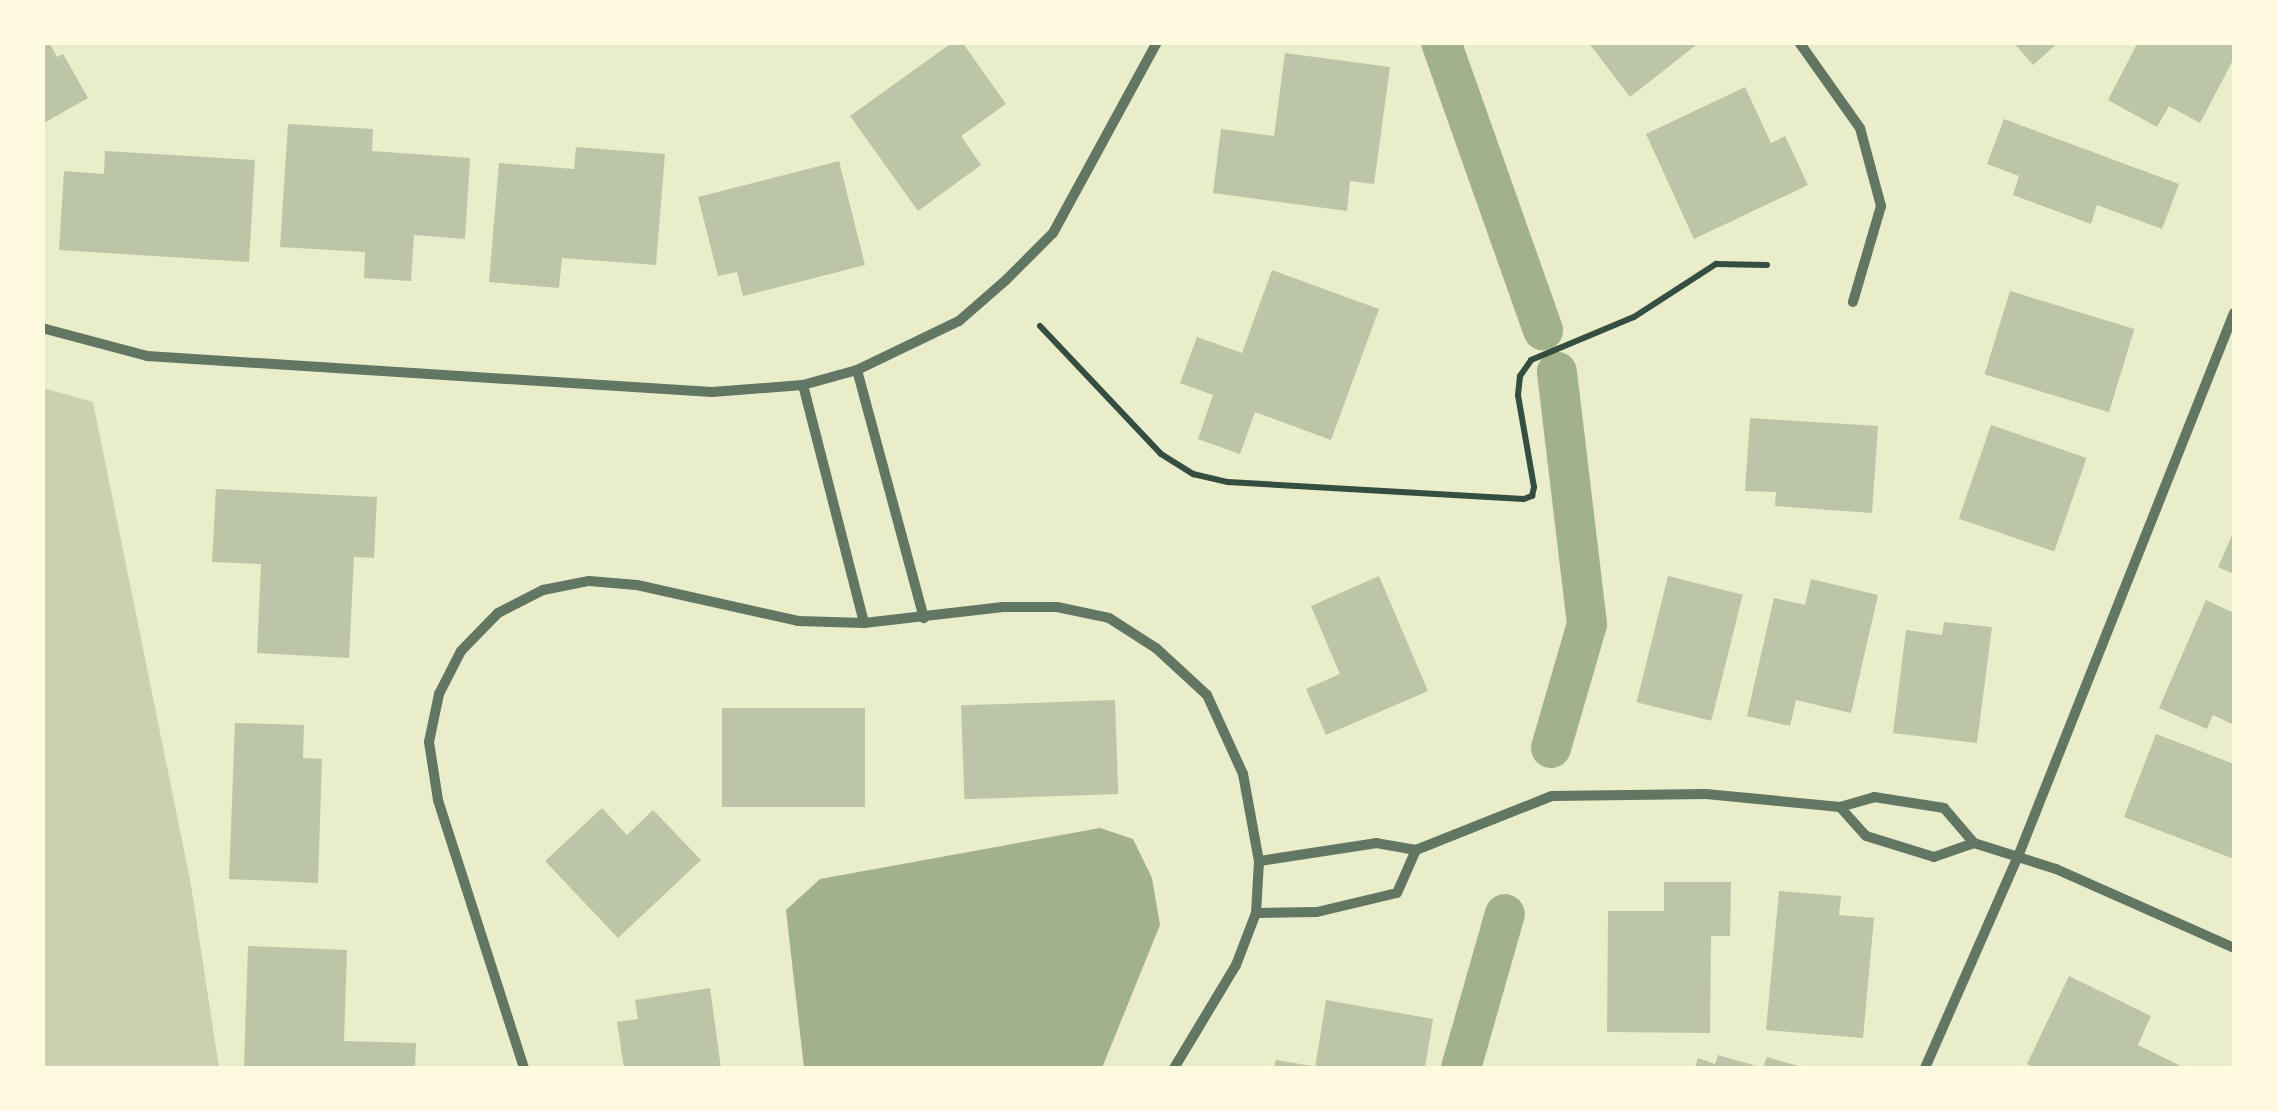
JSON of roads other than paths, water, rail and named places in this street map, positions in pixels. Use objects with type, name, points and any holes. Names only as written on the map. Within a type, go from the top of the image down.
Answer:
[{"type":"street","points":[[42,328],[147,356],[712,392],[804,385],[858,370],[959,321],[1053,233],[1157,42]]},
{"type":"street","points":[[1798,42],[1860,128],[1880,206],[1853,302]]},
{"type":"street","points":[[1924,1068],[2020,854],[2234,314]]},
{"type":"street","points":[[858,370],[924,618]]},
{"type":"street","points":[[804,385],[864,623]]},
{"type":"street","points":[[524,1068],[438,800],[429,742],[439,694],[461,652],[498,614],[543,590],[589,580],[637,586],[798,621],[864,623],[1003,608],[1057,608],[1108,618],[1156,648],[1207,695],[1243,774],[1259,860],[1256,913],[1236,965],[1174,1068]]},
{"type":"street","points":[[1259,860],[1377,843],[1416,850],[1552,796],[1706,794],[1840,807],[1874,797],[1944,808],[1974,843]]},
{"type":"street","points":[[1840,807],[1866,836],[1934,857],[1974,843],[2020,854],[2234,948]]},
{"type":"street","points":[[1256,913],[1317,912],[1397,893],[1416,850]]},
{"type":"waterway","points":[[1441,42],[1543,330]]},
{"type":"waterway","points":[[1551,748],[1587,624],[1557,372]]},
{"type":"waterway","points":[[1461,1068],[1505,914]]}]
